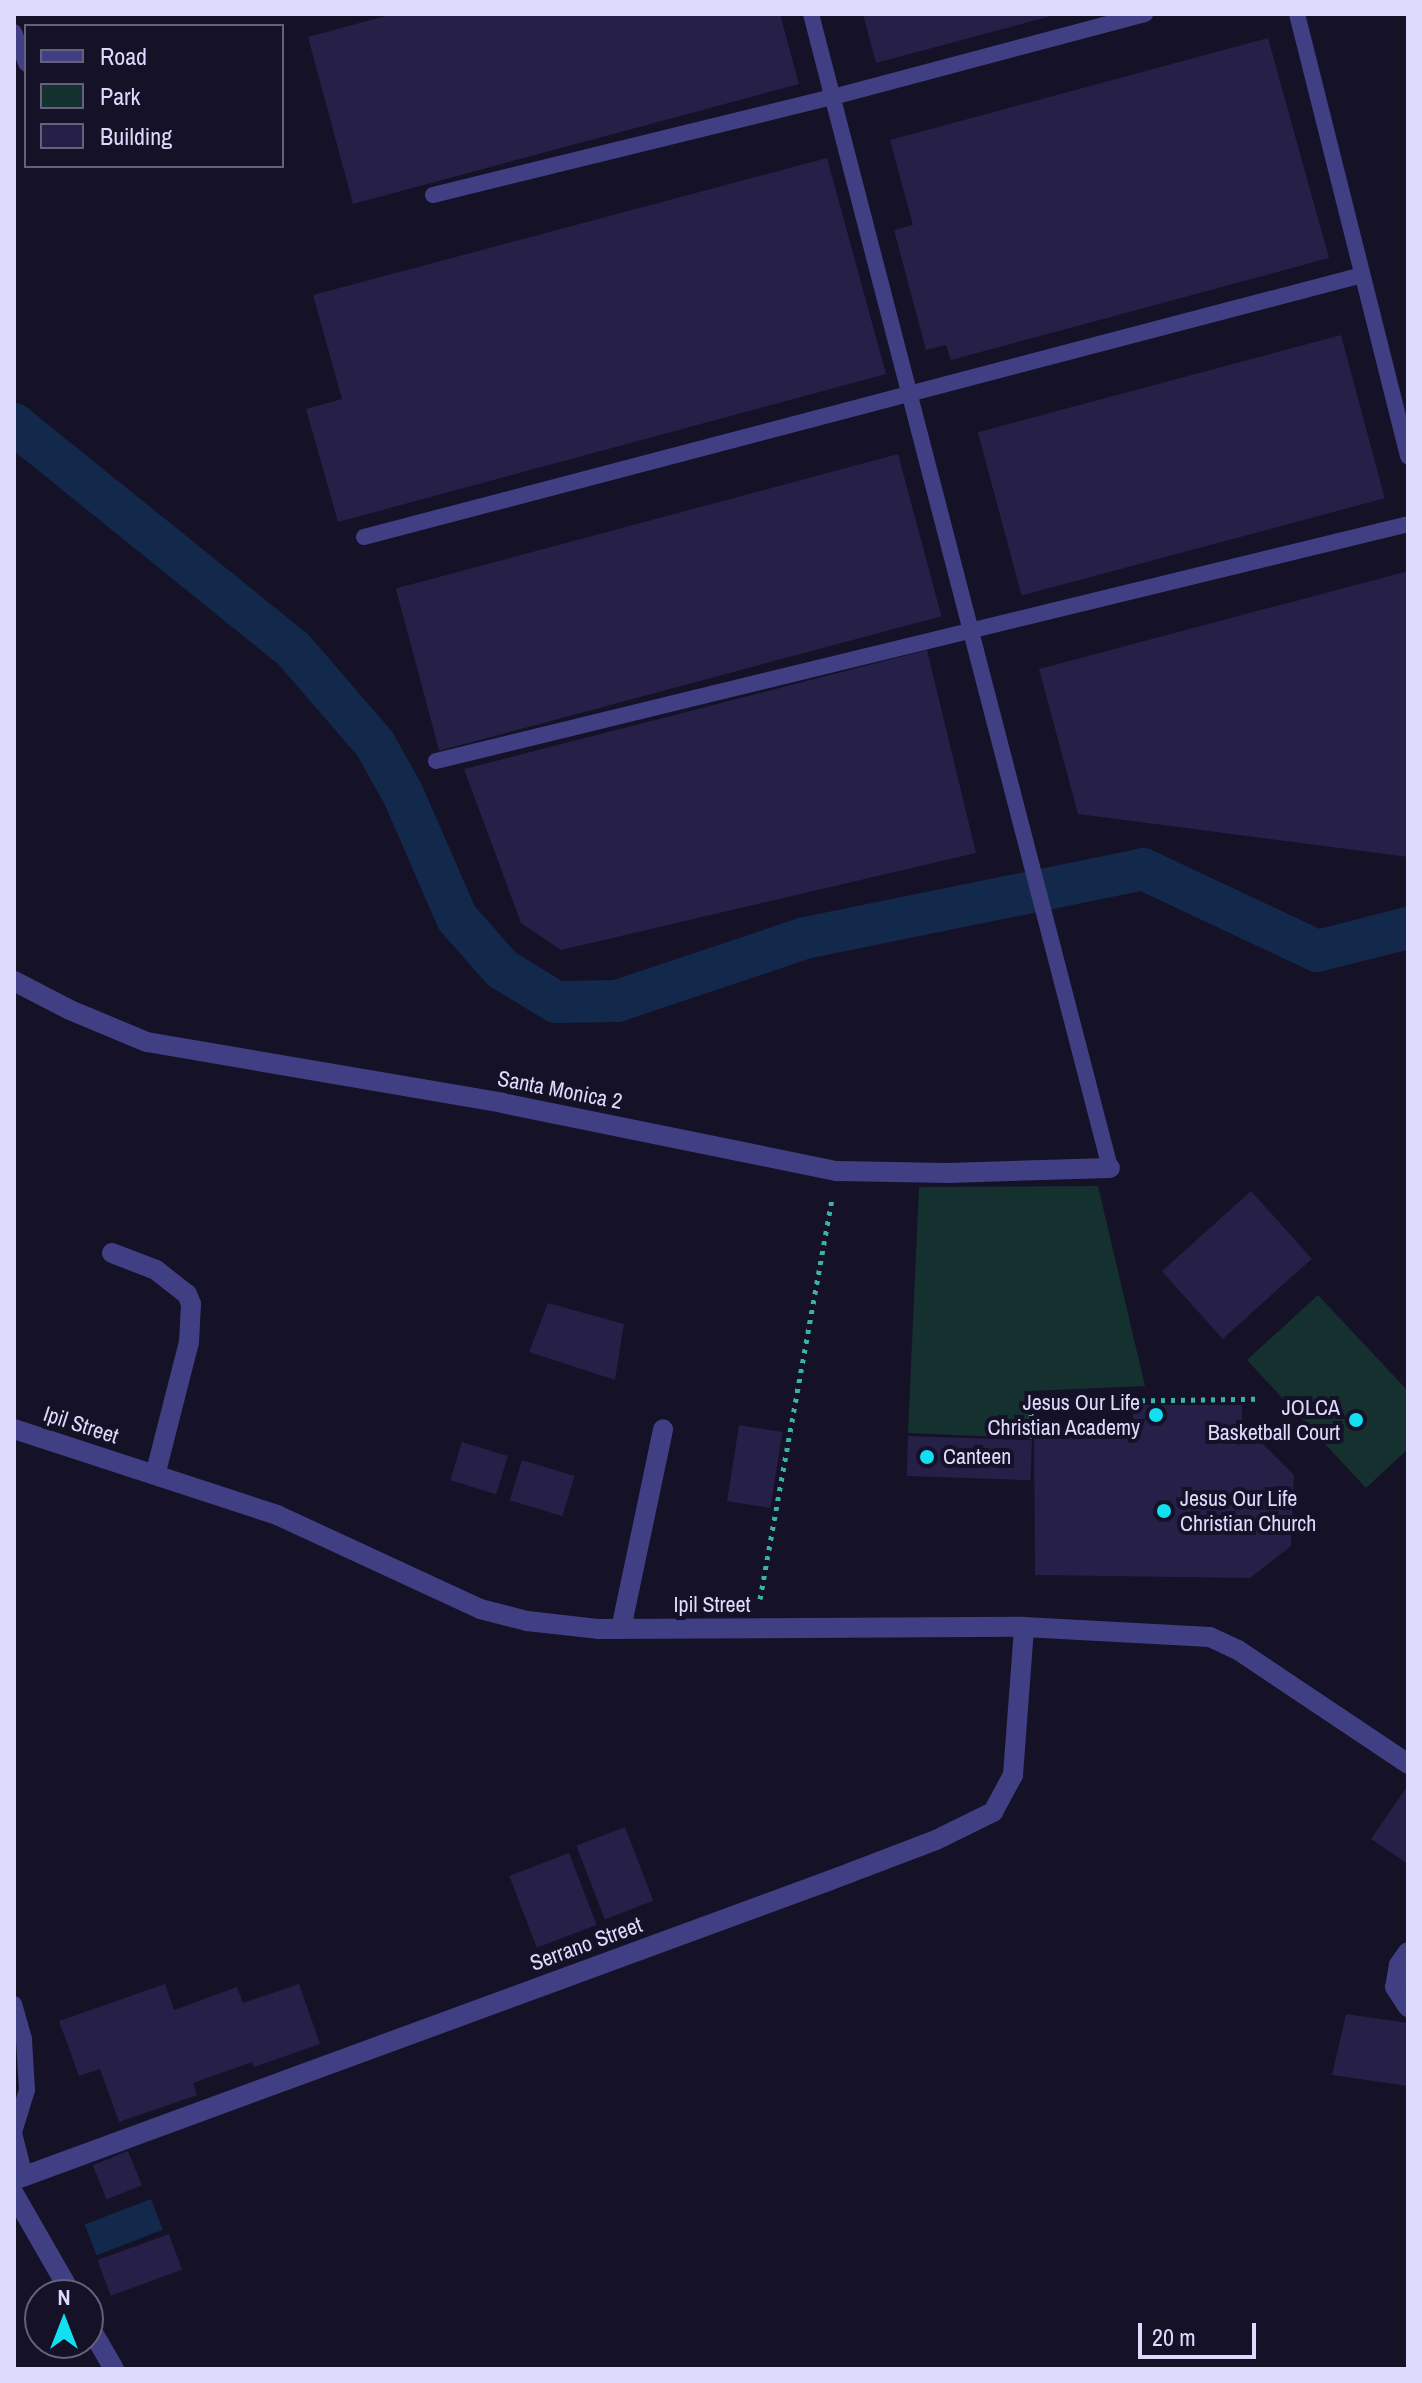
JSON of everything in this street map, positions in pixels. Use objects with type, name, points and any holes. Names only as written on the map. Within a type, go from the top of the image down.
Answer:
[{"type":"street","name":"Santa Monica 2","points":[[14,981],[70,1010],[147,1042],[502,1103],[837,1171],[948,1173],[1110,1168]]},
{"type":"street","points":[[112,1253],[156,1270],[187,1294],[191,1304],[189,1342],[155,1475]]},
{"type":"street","name":"Ipil Street","points":[[14,1429],[277,1515],[480,1609],[527,1621],[621,1629],[1024,1627],[1210,1637],[1238,1650],[1408,1764]]},
{"type":"street","points":[[621,1629],[663,1429]]},
{"type":"street","name":"Serrano Street","points":[[18,2184],[936,1840],[993,1812],[1013,1775],[1024,1627]]},
{"type":"street","points":[[1408,1952],[1399,1965],[1395,1987],[1408,2007]]},
{"type":"street","points":[[18,2184],[64,2279]]},
{"type":"lane","points":[[811,14],[1110,1168]]},
{"type":"lane","points":[[433,195],[833,97],[1145,14]]},
{"type":"lane","points":[[1297,14],[1408,456]]},
{"type":"lane","points":[[14,32],[24,59]]},
{"type":"lane","points":[[364,537],[1362,275]]},
{"type":"lane","points":[[436,761],[1408,524]]},
{"type":"lane","points":[[14,2004],[24,2040],[27,2090],[14,2133],[18,2184]]},
{"type":"path","points":[[754,1629],[837,1171]]},
{"type":"path","points":[[1032,1438],[1031,1402],[1256,1399]]},
{"type":"green space","points":[[1098,1186],[1145,1386],[1029,1391],[1028,1438],[908,1433],[919,1187]]},
{"type":"green space","name":"JOLCA Basketball Court","points":[[1318,1295],[1408,1391],[1408,1449],[1366,1488],[1247,1360]]},
{"type":"water","points":[[151,2199],[163,2230],[97,2255],[85,2224]]},
{"type":"building","points":[[393,14],[780,14],[799,84],[353,204],[308,37]]},
{"type":"building","points":[[863,14],[1055,14],[1055,15],[876,63]]},
{"type":"building","points":[[1268,38],[1329,258],[951,360],[946,345],[926,350],[894,230],[913,225],[890,140]]},
{"type":"building","points":[[827,158],[886,374],[338,522],[306,409],[342,399],[313,295]]},
{"type":"building","points":[[1341,335],[1385,498],[1022,596],[978,432]]},
{"type":"building","points":[[898,454],[941,616],[439,751],[396,589]]},
{"type":"building","points":[[1408,571],[1408,857],[1078,814],[1039,669]]},
{"type":"building","points":[[927,650],[976,853],[561,950],[521,923],[464,769]]},
{"type":"building","points":[[1251,1191],[1312,1259],[1223,1339],[1162,1271]]},
{"type":"building","points":[[548,1303],[624,1324],[615,1380],[529,1352]]},
{"type":"building","name":"Jesus Our Life Christian Church","points":[[1133,1405],[1242,1405],[1242,1430],[1249,1430],[1294,1475],[1291,1546],[1250,1578],[1035,1575],[1034,1428],[1133,1429]]},
{"type":"building","points":[[739,1425],[782,1432],[770,1508],[727,1501]]},
{"type":"building","points":[[908,1436],[1032,1440],[1031,1480],[907,1476]]},
{"type":"building","points":[[462,1442],[508,1456],[496,1494],[450,1480]]},
{"type":"building","points":[[522,1460],[575,1476],[562,1516],[510,1500]]},
{"type":"building","points":[[1408,1785],[1408,1864],[1371,1839]]},
{"type":"building","points":[[625,1827],[653,1901],[605,1919],[576,1846]]},
{"type":"building","points":[[569,1853],[597,1925],[537,1948],[509,1876]]},
{"type":"building","points":[[165,1984],[174,2010],[237,1987],[243,2003],[299,1984],[320,2044],[254,2067],[252,2062],[193,2083],[197,2095],[119,2122],[100,2069],[79,2076],[59,2021]]},
{"type":"building","points":[[1346,2014],[1408,2023],[1408,2086],[1332,2075]]},
{"type":"building","points":[[128,2151],[142,2185],[107,2200],[93,2165]]},
{"type":"building","points":[[169,2234],[182,2270],[111,2296],[98,2260]]},
{"type":"waterway","points":[[14,424],[293,649],[375,744],[403,794],[457,918],[502,969],[556,1002],[617,1001],[805,938],[1143,869],[1317,951],[1408,928]]},
{"type":"place","name":"Jesus Our Life Christian Academy","points":[[1156,1415]]},
{"type":"place","name":"JOLCA Basketball Court","points":[[1356,1420]]},
{"type":"place","name":"Canteen","points":[[927,1457]]},
{"type":"place","name":"Jesus Our Life Christian Church","points":[[1164,1511]]}]
